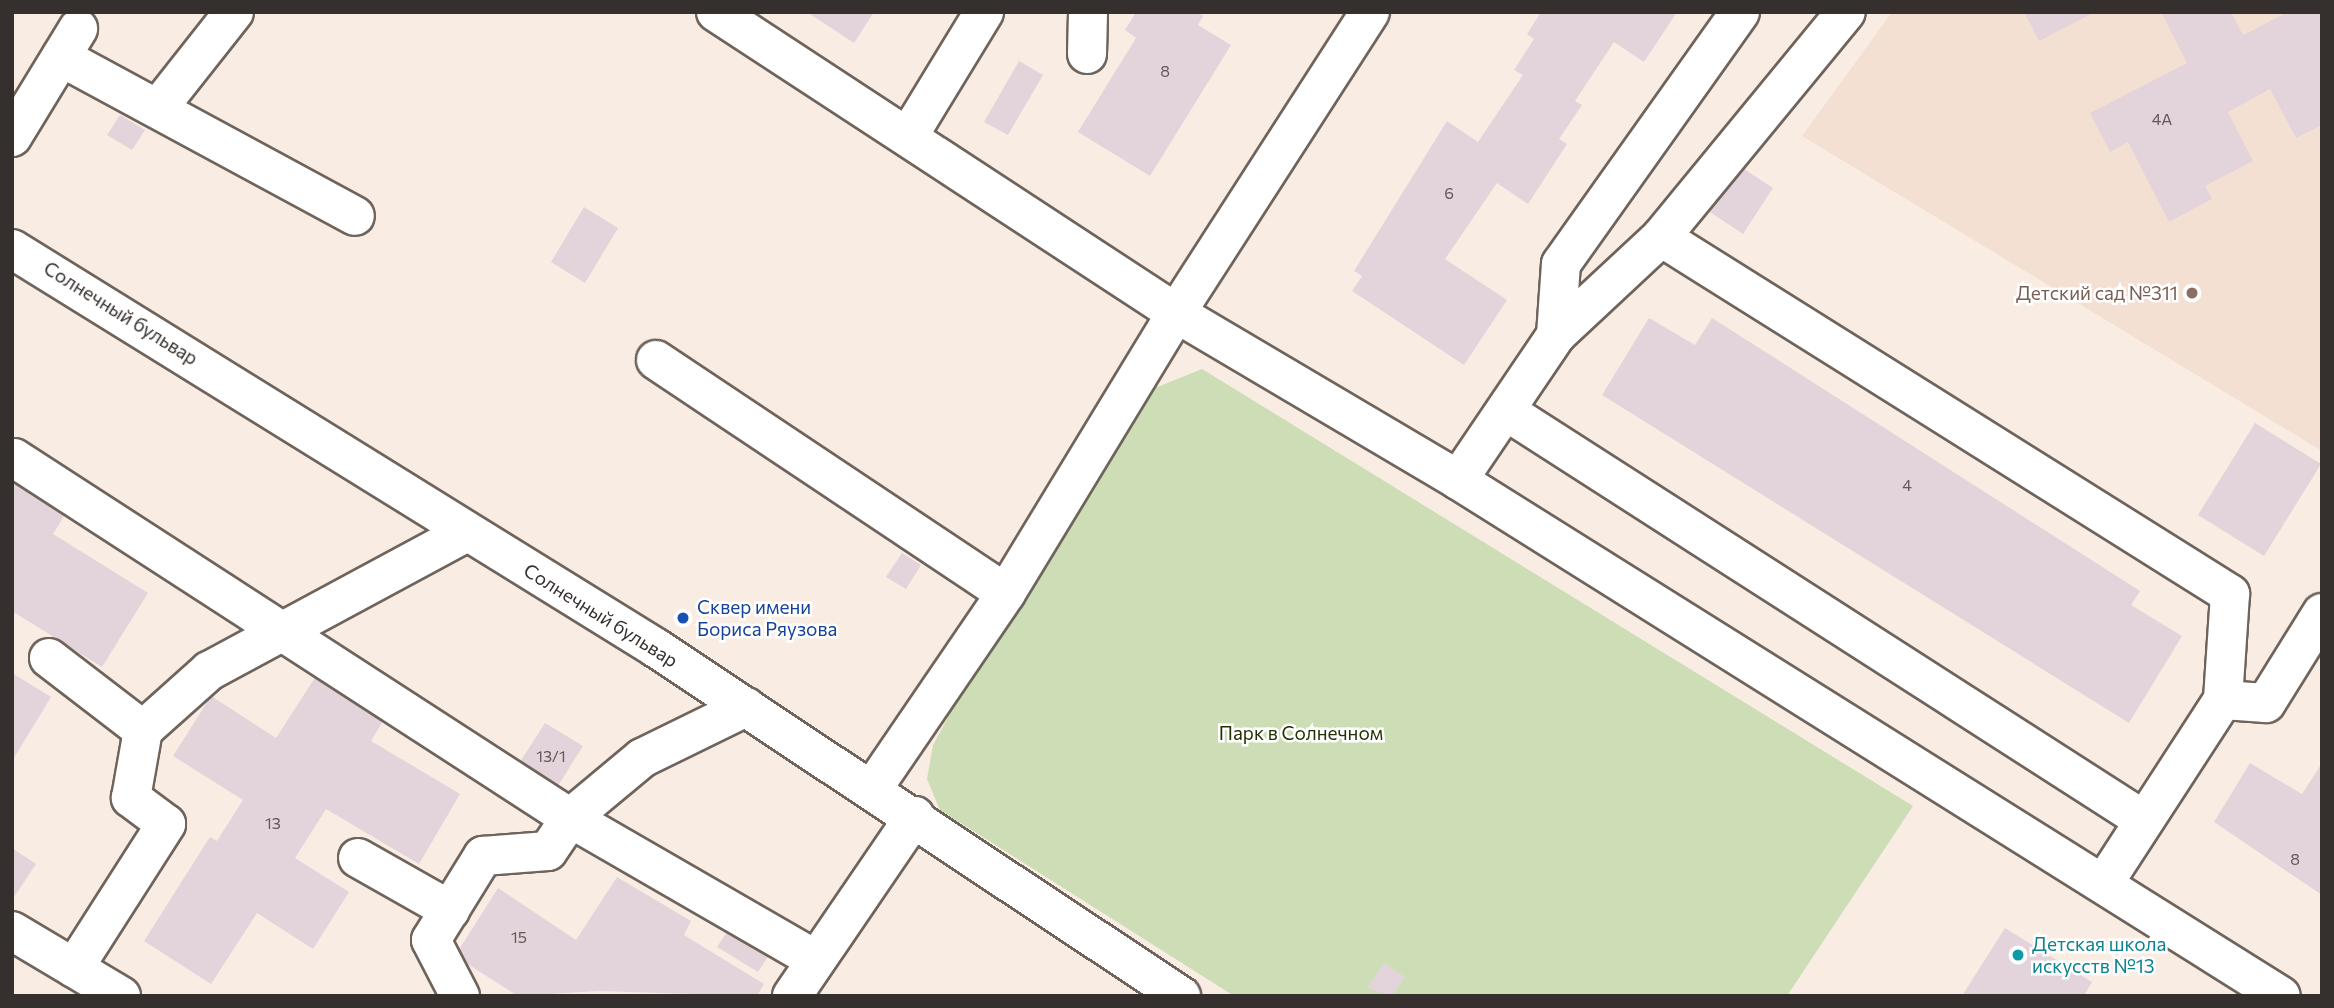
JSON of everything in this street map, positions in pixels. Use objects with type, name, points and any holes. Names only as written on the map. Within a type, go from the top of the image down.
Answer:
[{"type":"street","points":[[159,107],[234,12]]},
{"type":"street","points":[[716,12],[909,135],[1176,313],[1458,480],[2281,996]]},
{"type":"street","points":[[909,135],[984,12]]},
{"type":"street","points":[[1087,54],[1088,12]]},
{"type":"street","points":[[873,788],[1006,593],[1176,313],[1370,12]]},
{"type":"street","points":[[1556,335],[1561,264],[1740,12]]},
{"type":"street","points":[[1458,480],[1556,335],[1661,237],[1846,12]]},
{"type":"street","points":[[12,137],[69,43],[159,107],[355,216]]},
{"type":"street","points":[[1661,237],[2230,594],[2223,700],[2142,819],[2104,883]]},
{"type":"street","name":"Солнечный бульвар","points":[[12,249],[873,788],[1181,996]]},
{"type":"street","points":[[656,360],[1006,593]]},
{"type":"street","points":[[1506,411],[2142,819]]},
{"type":"street","points":[[14,458],[570,818],[814,960]]},
{"type":"street","points":[[74,968],[166,824],[131,798],[143,730],[209,671],[287,634],[467,532]]},
{"type":"street","points":[[2223,700],[2266,703],[2322,613]]},
{"type":"street","points":[[49,658],[143,730]]},
{"type":"street","points":[[460,996],[431,940],[483,856],[548,850],[570,818],[642,758],[746,707]]},
{"type":"street","points":[[792,996],[814,960],[915,816]]},
{"type":"street","points":[[358,858],[450,911]]},
{"type":"street","points":[[12,930],[121,996]]},
{"type":"shaded area","name":"Детский сад №311","points":[[1892,12],[2322,12],[2322,451],[1802,136]]},
{"type":"green space","name":"Парк в Солнечном","points":[[1202,369],[1913,806],[1787,996],[1234,996],[940,810],[927,779],[933,745],[959,697],[1150,390]]},
{"type":"building","points":[[807,12],[874,12],[854,43]]},
{"type":"building","points":[[1136,12],[1197,12],[1203,16],[1198,25],[1231,45],[1150,176],[1078,132],[1136,38],[1125,30]]},
{"type":"building","points":[[1541,12],[1677,12],[1644,62],[1614,42],[1575,101],[1582,105],[1559,139],[1567,144],[1528,204],[1497,183],[1445,259],[1507,300],[1464,365],[1352,291],[1362,276],[1354,271],[1447,121],[1478,142],[1523,75],[1514,70],[1534,39],[1527,34]]},
{"type":"building","points":[[2024,12],[2095,12],[2039,41]]},
{"type":"building","points":[[2161,12],[2231,12],[2243,35],[2288,12],[2322,12],[2322,125],[2296,138],[2270,89],[2228,112],[2253,161],[2205,186],[2212,199],[2169,222],[2128,142],[2110,152],[2090,113],[2187,63]]},
{"type":"building","points":[[1019,61],[1043,75],[1008,135],[984,122]]},
{"type":"building","points":[[120,115],[145,130],[132,150],[107,135]]},
{"type":"building","points":[[1738,165],[1773,188],[1743,234],[1707,210]]},
{"type":"building","points":[[584,207],[618,228],[585,283],[551,262]]},
{"type":"building","points":[[1649,318],[1695,345],[1712,318],[2140,591],[2131,605],[2182,636],[2129,723],[1602,395]]},
{"type":"building","points":[[2255,423],[2321,464],[2264,556],[2198,515]]},
{"type":"building","points":[[14,481],[66,513],[53,534],[148,593],[102,667],[12,611]]},
{"type":"building","points":[[902,553],[921,565],[906,589],[886,577]]},
{"type":"building","points":[[12,673],[51,697],[12,761]]},
{"type":"building","points":[[318,673],[386,716],[371,741],[460,794],[419,864],[326,809],[295,858],[349,892],[313,949],[257,913],[211,984],[144,941],[210,837],[217,841],[243,800],[173,756],[211,696],[276,738]]},
{"type":"building","points":[[545,723],[583,746],[556,789],[518,765]]},
{"type":"building","points":[[2250,763],[2302,794],[2322,763],[2322,895],[2214,822]]},
{"type":"building","points":[[12,848],[36,864],[12,900]]},
{"type":"building","points":[[617,877],[691,921],[684,935],[764,984],[757,996],[598,991],[518,996],[455,956],[498,888],[576,940]]},
{"type":"building","name":"Детская школа искусств №13","points":[[2005,928],[2092,982],[2084,996],[1962,996]]},
{"type":"building","points":[[729,929],[769,955],[758,972],[717,947]]},
{"type":"building","points":[[1384,963],[1405,977],[1392,996],[1367,988]]},
{"type":"place","name":"Детский сад №311","points":[[2192,293]]},
{"type":"place","name":"Сквер имени Бориса Ряузова","points":[[683,618]]},
{"type":"place","name":"Детская школа искусств №13","points":[[2018,955]]}]
